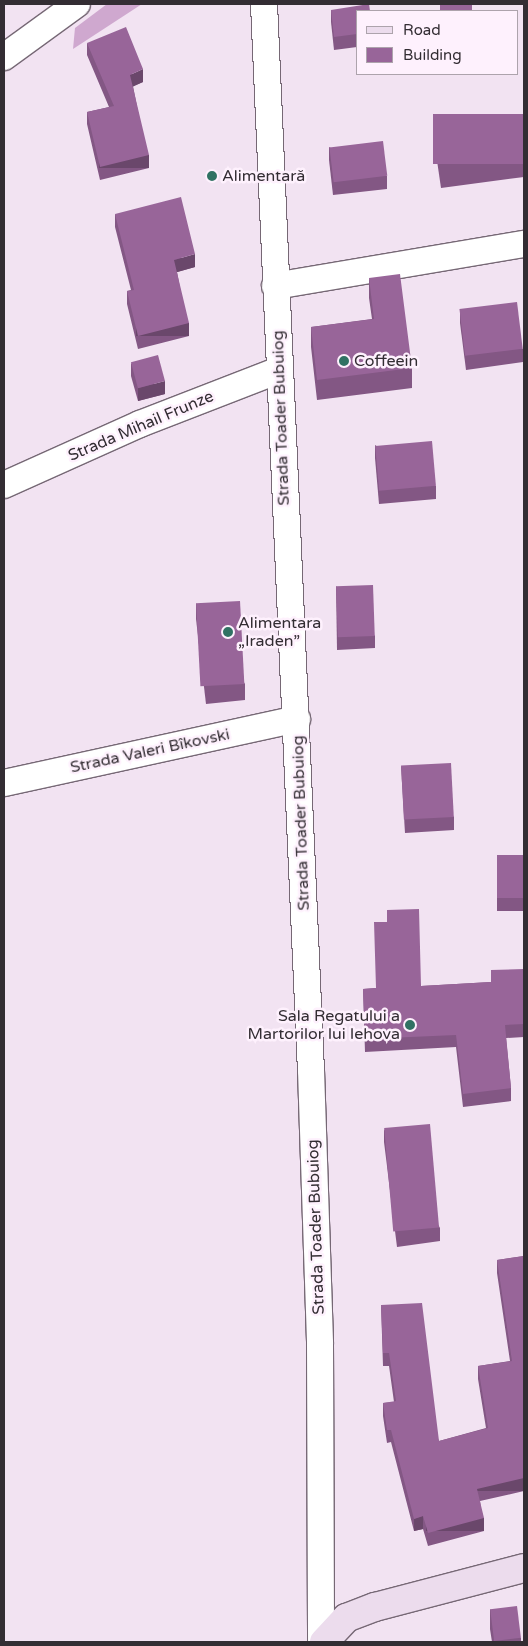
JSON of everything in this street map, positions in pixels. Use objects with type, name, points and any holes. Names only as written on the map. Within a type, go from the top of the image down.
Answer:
[{"type":"street","points":[[4,57],[77,4]]},
{"type":"street","name":"Strada Toader Bubuiog","points":[[264,4],[275,286],[297,719],[320,1344],[322,1642]]},
{"type":"street","points":[[275,286],[524,244]]},
{"type":"street","name":"Strada Mihail Frunze","points":[[4,486],[140,424],[279,370]]},
{"type":"street","name":"Strada Valeri Bîkovski","points":[[4,783],[297,719]]},
{"type":"street","points":[[322,1642],[346,1618],[375,1607],[524,1568]]},
{"type":"shaded area","points":[[107,4],[142,4],[73,49],[75,28]]},
{"type":"building","points":[[369,4],[370,10],[356,10],[356,34],[334,37],[331,10]]},
{"type":"building","points":[[440,4],[472,4],[472,10],[440,10]]},
{"type":"building","points":[[126,27],[143,69],[130,75],[149,155],[100,167],[87,112],[114,106],[87,43]]},
{"type":"building","points":[[433,114],[524,114],[524,164],[433,164]]},
{"type":"building","points":[[383,141],[387,176],[334,182],[329,148]]},
{"type":"building","points":[[181,197],[195,254],[174,260],[189,323],[138,336],[127,291],[134,290],[115,214]]},
{"type":"building","points":[[400,274],[412,368],[317,380],[311,327],[374,319],[369,278]]},
{"type":"building","points":[[517,302],[523,349],[465,356],[459,309]]},
{"type":"building","points":[[158,355],[165,381],[138,388],[131,362]]},
{"type":"building","points":[[432,441],[436,486],[379,491],[375,446]]},
{"type":"building","points":[[373,585],[375,636],[338,637],[336,586]]},
{"type":"building","points":[[240,601],[244,684],[200,686],[196,603]]},
{"type":"building","points":[[451,763],[454,817],[404,820],[401,766]]},
{"type":"building","points":[[497,855],[524,855],[524,898],[497,898]]},
{"type":"building","points":[[419,909],[421,986],[491,982],[491,970],[524,969],[524,1024],[505,1025],[511,1088],[463,1094],[456,1035],[365,1039],[363,989],[376,988],[374,922],[387,922],[387,910]]},
{"type":"building","points":[[430,1124],[439,1228],[393,1232],[384,1128]]},
{"type":"building","points":[[524,1256],[524,1478],[477,1489],[484,1518],[428,1533],[423,1516],[414,1519],[391,1430],[387,1430],[383,1403],[396,1401],[389,1353],[383,1353],[381,1305],[422,1303],[439,1441],[488,1428],[478,1366],[512,1361],[497,1260]]},
{"type":"building","points":[[517,1606],[521,1638],[494,1641],[490,1609]]},
{"type":"place","name":"Alimentară","points":[[212,176]]},
{"type":"place","name":"Coffeein","points":[[344,361]]},
{"type":"place","name":"Alimentara „Iraden”","points":[[228,632]]},
{"type":"place","name":"Sala Regatului a Martorilor lui Iehova","points":[[410,1025]]}]
